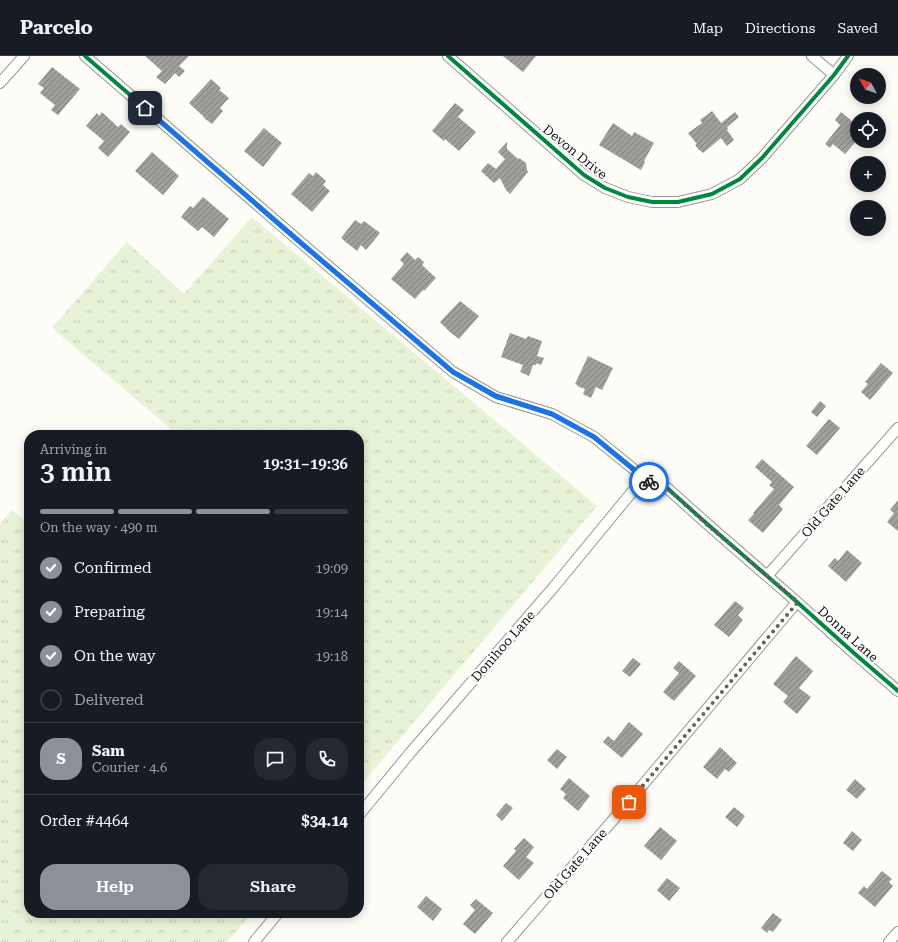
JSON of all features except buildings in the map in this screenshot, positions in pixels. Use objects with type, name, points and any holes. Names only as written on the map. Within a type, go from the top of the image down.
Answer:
[{"type":"street","points":[[0,83],[24,56]]},
{"type":"street","name":"Donna Lane","points":[[85,56],[453,372],[496,396],[552,414],[594,437],[652,484],[666,487],[898,691]]},
{"type":"street","name":"Devon Drive","points":[[448,56],[584,175],[605,188],[628,198],[652,202],[678,202],[712,194],[740,179],[762,158],[834,75],[848,56]]},
{"type":"street","points":[[812,56],[834,75]]},
{"type":"street","name":"Old Gate Lane","points":[[767,576],[898,428]]},
{"type":"street","name":"Donihoo Lane","points":[[364,809],[553,588],[632,492],[639,486],[652,484]]},
{"type":"street","name":"Old Gate Lane","points":[[507,942],[798,602]]},
{"type":"street","points":[[254,942],[274,918]]},
{"type":"street","points":[[889,942],[898,932]]},
{"type":"green space","points":[[252,217],[597,506],[364,781],[364,430],[170,430],[171,429],[52,328],[127,242],[184,294]]},
{"type":"green space","points":[[12,510],[24,521],[24,918],[248,918],[227,942],[0,942],[0,524]]},
{"type":"cycle path","points":[[85,56],[453,372],[496,397],[552,414],[594,437],[652,484],[666,487],[898,691]]},
{"type":"cycle path","points":[[448,56],[584,175],[605,188],[628,197],[652,202],[678,202],[712,194],[740,179],[762,158],[834,75],[848,56]]},
{"type":"way so far","points":[[629,802],[798,602],[704,522],[666,487],[649,482]]},
{"type":"route","points":[[145,108],[453,372],[496,396],[552,414],[594,437],[649,482]]}]
